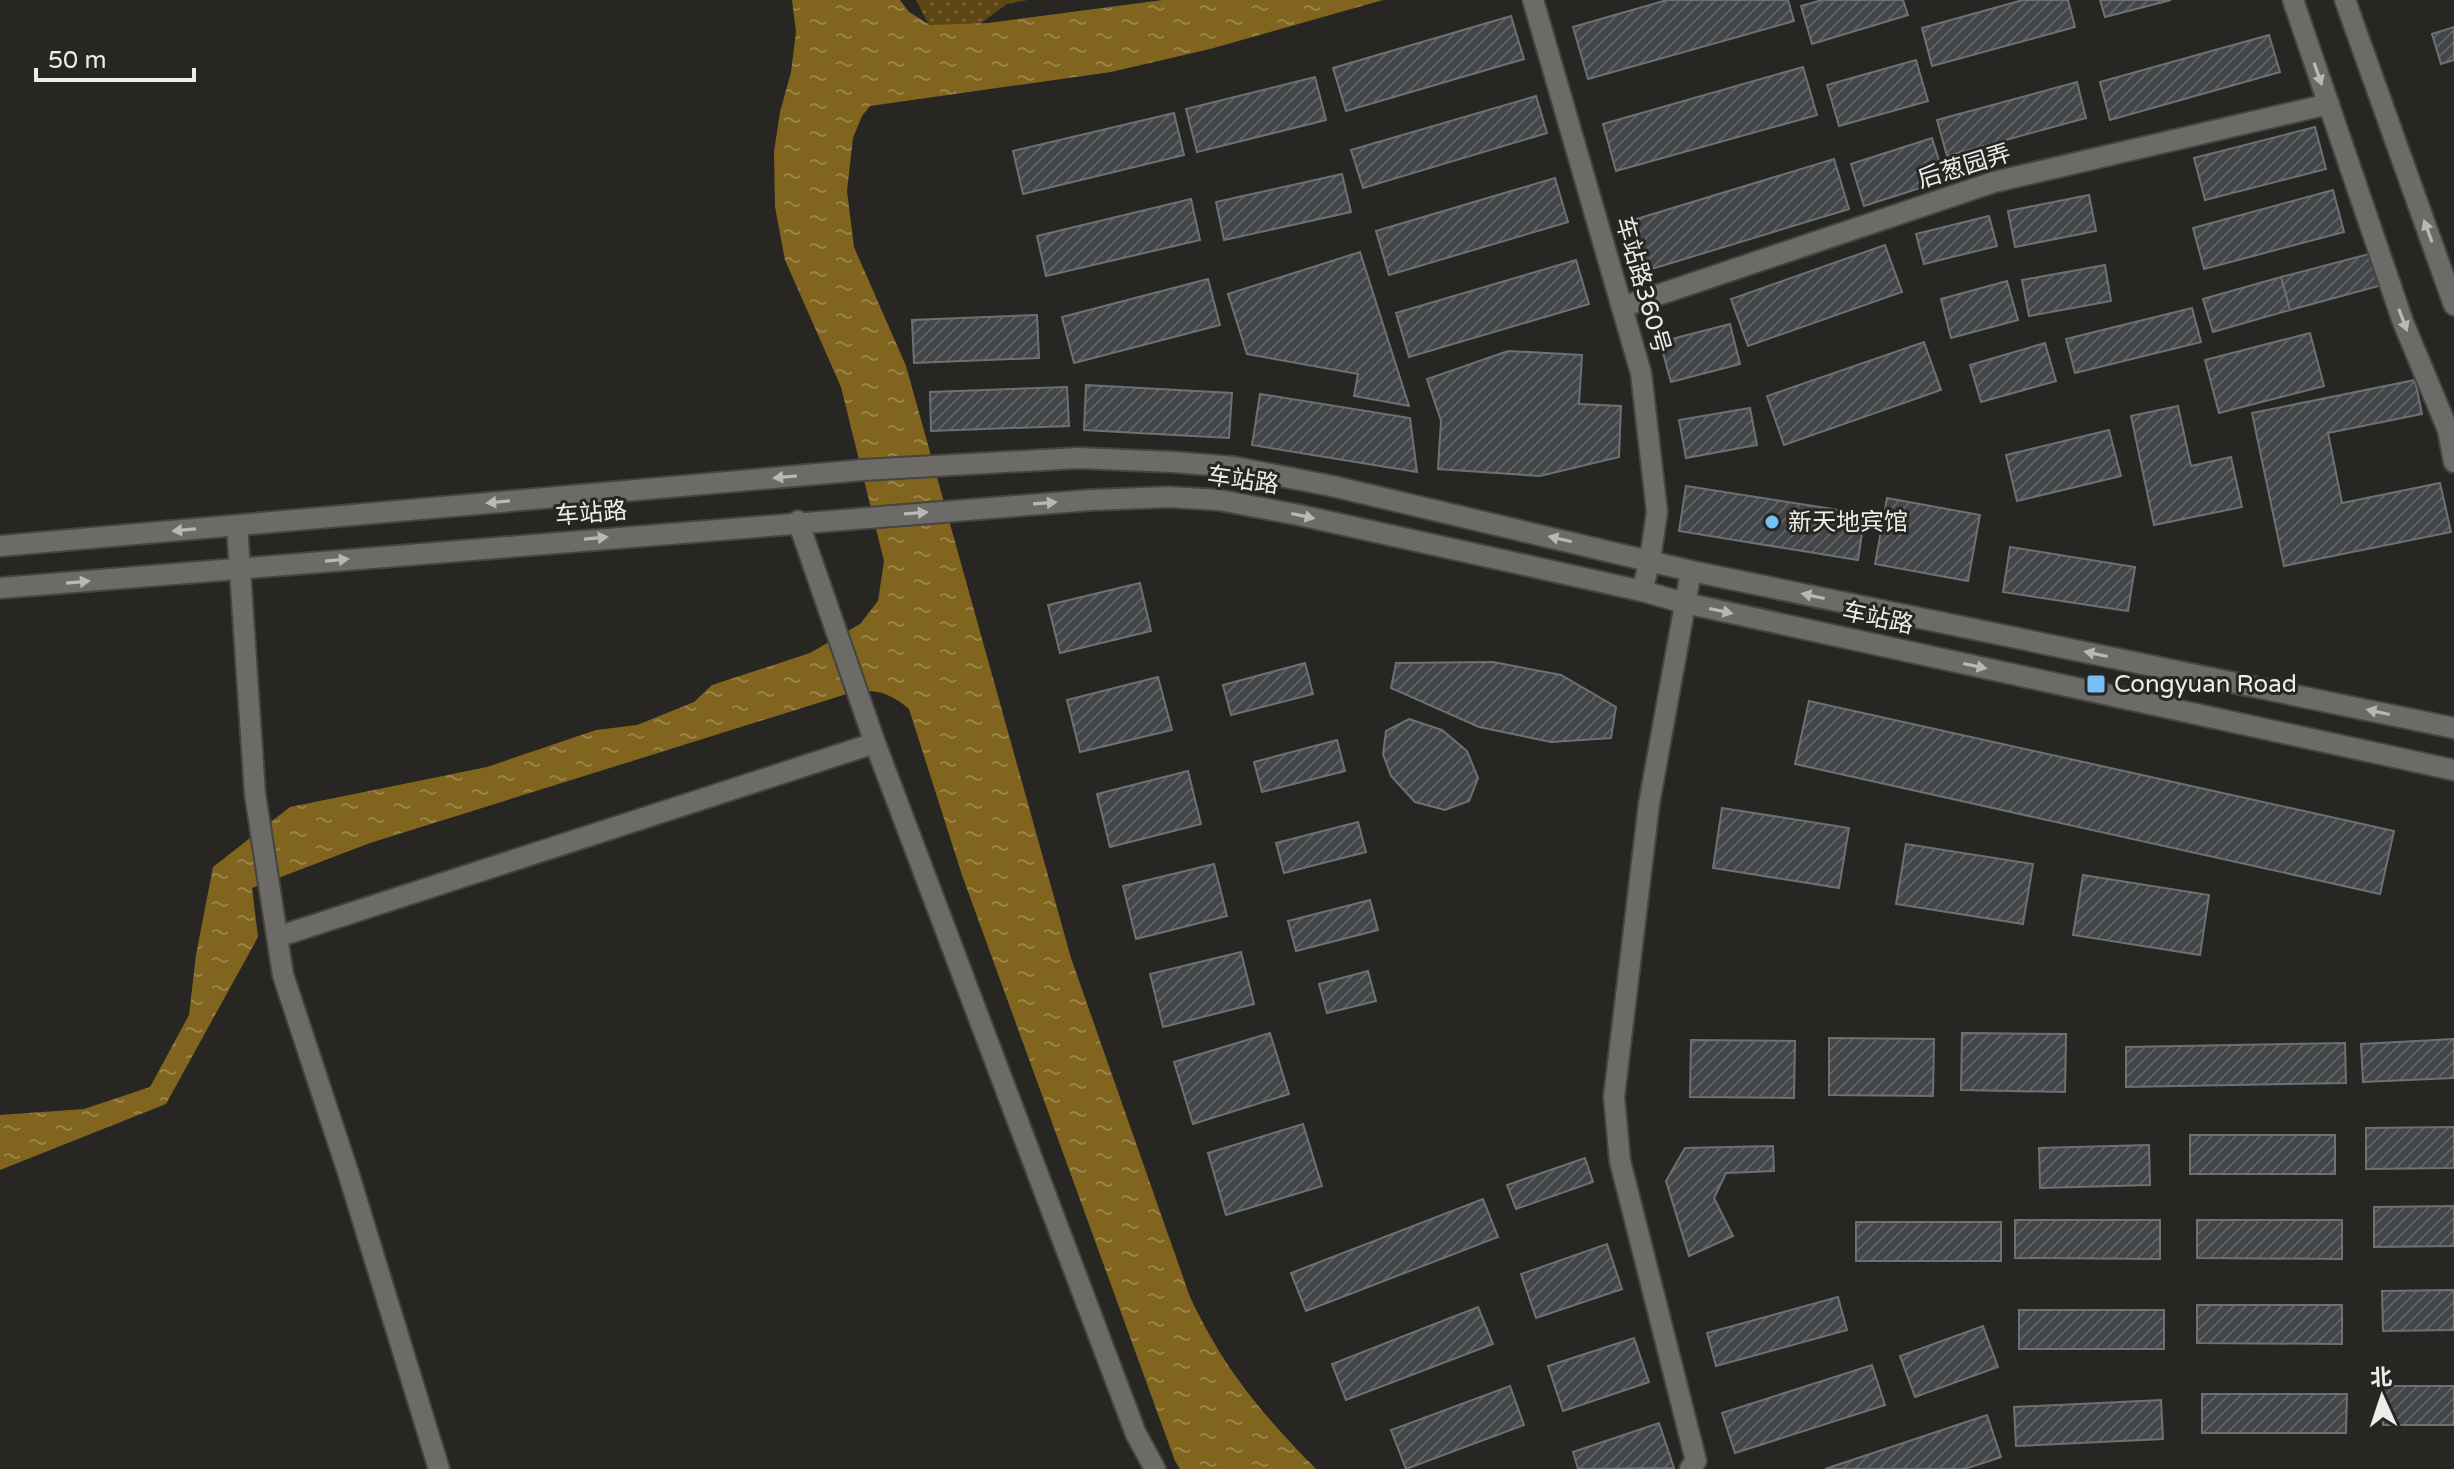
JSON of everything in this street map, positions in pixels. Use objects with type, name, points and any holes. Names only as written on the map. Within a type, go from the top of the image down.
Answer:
[{"type":"main road","name":"车站路360号","points":[[1533,0],[1641,373],[1657,512],[1642,591]]},
{"type":"main road","points":[[2293,0],[2403,322],[2448,430],[2454,462]]},
{"type":"main road","points":[[2345,0],[2454,305]]},
{"type":"main road","name":"后葱园弄","points":[[1622,307],[1994,182],[2329,104]]},
{"type":"main road","name":"车站路","points":[[0,546],[965,462],[1078,458],[1234,467],[1332,486],[1691,571],[2454,728]]},
{"type":"main road","name":"车站路","points":[[0,588],[798,521],[1091,500],[1169,497],[1219,500],[1299,515],[1685,603],[2454,770]]},
{"type":"main road","points":[[798,521],[875,743],[1136,1434],[1155,1469]]},
{"type":"main road","points":[[237,526],[255,794],[283,975],[348,1172],[439,1469]]},
{"type":"main road","points":[[1690,1469],[1696,1461],[1620,1161],[1614,1097],[1649,804],[1691,571]]},
{"type":"main road","points":[[277,937],[875,743]]},
{"type":"shaded area","points":[[916,0],[1028,0],[1007,4],[969,32],[932,31]]},
{"type":"water","points":[[792,0],[900,0],[909,12],[930,25],[988,23],[1163,0],[1383,0],[1210,49],[1111,72],[870,106],[853,138],[847,191],[854,247],[906,366],[1071,958],[1190,1297],[1216,1346],[1245,1389],[1316,1469],[1180,1469],[1175,1461],[962,875],[909,709],[896,699],[876,692],[853,692],[370,843],[252,888],[258,937],[166,1104],[0,1170],[0,1115],[84,1109],[150,1087],[189,1015],[196,955],[213,867],[290,807],[487,767],[596,730],[637,725],[694,702],[712,685],[810,653],[860,624],[878,601],[884,561],[841,387],[785,260],[775,207],[774,152],[796,32]]},
{"type":"building","points":[[1667,0],[1788,0],[1794,21],[1588,79],[1573,27]]},
{"type":"building","points":[[1822,0],[1903,0],[1908,15],[1812,44],[1801,6]]},
{"type":"building","points":[[2023,0],[2068,0],[2075,27],[1932,66],[1922,28]]},
{"type":"building","points":[[2100,0],[2171,0],[2105,17]]},
{"type":"building","points":[[1511,16],[1524,59],[1346,111],[1333,68]]},
{"type":"building","points":[[2454,27],[2454,60],[2441,64],[2432,34]]},
{"type":"building","points":[[2269,35],[2280,72],[2110,120],[2100,82]]},
{"type":"building","points":[[1916,60],[1928,101],[1839,126],[1827,85]]},
{"type":"building","points":[[1803,67],[1817,115],[1616,171],[1603,124]]},
{"type":"building","points":[[1315,77],[1326,120],[1197,152],[1186,109]]},
{"type":"building","points":[[2077,82],[2086,118],[1947,156],[1937,120]]},
{"type":"building","points":[[1536,96],[1547,133],[1363,188],[1351,150]]},
{"type":"building","points":[[1174,113],[1184,155],[1023,194],[1013,151]]},
{"type":"building","points":[[2315,127],[2326,169],[2205,200],[2194,158]]},
{"type":"building","points":[[1932,138],[1945,180],[1864,206],[1851,164]]},
{"type":"building","points":[[1834,159],[1849,209],[1645,271],[1630,221]]},
{"type":"building","points":[[1342,174],[1351,212],[1224,240],[1216,202]]},
{"type":"building","points":[[1555,178],[1568,222],[1389,275],[1376,231]]},
{"type":"building","points":[[2333,190],[2344,232],[2204,269],[2193,228]]},
{"type":"building","points":[[2089,195],[2096,231],[2015,247],[2008,211]]},
{"type":"building","points":[[1191,199],[1200,240],[1046,276],[1037,236]]},
{"type":"building","points":[[1989,216],[1997,246],[1924,264],[1916,234]]},
{"type":"building","points":[[1885,245],[1902,292],[1748,346],[1731,299]]},
{"type":"building","points":[[1360,252],[1409,406],[1354,396],[1358,374],[1247,354],[1228,294]]},
{"type":"building","points":[[2373,253],[2382,285],[2290,310],[2281,277]]},
{"type":"building","points":[[1576,260],[1589,304],[1409,357],[1396,313]]},
{"type":"building","points":[[2105,265],[2111,301],[2029,316],[2022,280]]},
{"type":"building","points":[[2281,277],[2290,310],[2213,332],[2203,299]]},
{"type":"building","points":[[1208,279],[1220,325],[1074,363],[1062,317]]},
{"type":"building","points":[[2007,281],[2018,320],[1951,338],[1941,299]]},
{"type":"building","points":[[2192,308],[2201,342],[2075,373],[2066,339]]},
{"type":"building","points":[[1037,315],[1039,358],[914,363],[912,320]]},
{"type":"building","points":[[1730,324],[1740,364],[1671,382],[1660,342]]},
{"type":"building","points":[[2310,333],[2324,386],[2219,413],[2205,360]]},
{"type":"building","points":[[1924,342],[1941,390],[1784,445],[1767,396]]},
{"type":"building","points":[[2045,343],[2056,381],[1981,402],[1970,365]]},
{"type":"building","points":[[1508,351],[1582,355],[1579,404],[1621,406],[1619,457],[1540,476],[1438,469],[1441,421],[1427,379]]},
{"type":"building","points":[[2415,380],[2422,414],[2328,433],[2342,503],[2440,483],[2451,532],[2284,566],[2252,413]]},
{"type":"building","points":[[1086,385],[1232,393],[1229,438],[1084,430]]},
{"type":"building","points":[[1067,387],[1069,426],[931,431],[930,392]]},
{"type":"building","points":[[1260,394],[1410,418],[1417,472],[1252,445]]},
{"type":"building","points":[[2178,406],[2191,466],[2231,457],[2242,507],[2154,525],[2131,416]]},
{"type":"building","points":[[1750,408],[1757,445],[1686,458],[1679,420]]},
{"type":"building","points":[[2109,430],[2121,476],[2017,501],[2006,455]]},
{"type":"building","name":"新天地宾馆","points":[[1686,486],[1865,514],[1858,560],[1679,531]]},
{"type":"building","points":[[1887,498],[1980,515],[1968,581],[1875,564]]},
{"type":"building","points":[[2010,547],[2135,567],[2128,611],[2003,592]]},
{"type":"building","points":[[1140,583],[1151,631],[1060,653],[1048,605]]},
{"type":"building","points":[[1493,662],[1561,675],[1616,707],[1611,738],[1551,742],[1479,727],[1391,688],[1396,663]]},
{"type":"building","points":[[1305,663],[1313,694],[1231,715],[1223,685]]},
{"type":"building","points":[[1158,677],[1172,730],[1080,752],[1067,700]]},
{"type":"building","points":[[1809,701],[2394,831],[2380,894],[1795,764]]},
{"type":"building","points":[[1409,719],[1442,730],[1467,751],[1478,778],[1469,801],[1445,810],[1415,802],[1391,776],[1383,754],[1386,731]]},
{"type":"building","points":[[1337,740],[1345,771],[1262,792],[1254,762]]},
{"type":"building","points":[[1188,771],[1201,824],[1110,847],[1097,794]]},
{"type":"building","points":[[1722,808],[1849,828],[1839,888],[1713,868]]},
{"type":"building","points":[[1358,822],[1366,852],[1284,873],[1276,843]]},
{"type":"building","points":[[1906,844],[2033,864],[2023,924],[1896,904]]},
{"type":"building","points":[[1214,864],[1227,916],[1136,939],[1123,886]]},
{"type":"building","points":[[2083,875],[2209,895],[2200,955],[2073,935]]},
{"type":"building","points":[[1370,900],[1378,930],[1296,951],[1288,921]]},
{"type":"building","points":[[1241,952],[1254,1004],[1163,1027],[1150,974]]},
{"type":"building","points":[[1368,971],[1376,1001],[1327,1013],[1319,984]]},
{"type":"building","points":[[1270,1033],[1289,1094],[1193,1124],[1174,1062]]},
{"type":"building","points":[[1962,1033],[2066,1034],[2065,1092],[1961,1090]]},
{"type":"building","points":[[1829,1038],[1934,1039],[1933,1096],[1829,1095]]},
{"type":"building","points":[[2454,1039],[2454,1078],[2363,1082],[2361,1044]]},
{"type":"building","points":[[1691,1040],[1795,1041],[1794,1098],[1690,1097]]},
{"type":"building","points":[[2345,1043],[2346,1083],[2126,1087],[2126,1047]]},
{"type":"building","points":[[1303,1124],[1322,1186],[1226,1215],[1208,1153]]},
{"type":"building","points":[[2454,1127],[2454,1168],[2366,1169],[2366,1128]]},
{"type":"building","points":[[2190,1135],[2335,1135],[2335,1174],[2190,1174]]},
{"type":"building","points":[[2149,1145],[2150,1185],[2040,1188],[2039,1148]]},
{"type":"building","points":[[1773,1146],[1774,1171],[1726,1173],[1714,1198],[1733,1236],[1689,1256],[1666,1181],[1685,1148]]},
{"type":"building","points":[[1585,1158],[1593,1182],[1516,1209],[1507,1185]]},
{"type":"building","points":[[1483,1199],[1498,1237],[1306,1311],[1291,1273]]},
{"type":"building","points":[[2454,1206],[2454,1246],[2374,1247],[2374,1207]]},
{"type":"building","points":[[2015,1220],[2160,1220],[2160,1259],[2015,1258]]},
{"type":"building","points":[[2197,1220],[2342,1220],[2342,1259],[2197,1258]]},
{"type":"building","points":[[1856,1222],[2001,1222],[2001,1261],[1856,1261]]},
{"type":"building","points":[[1607,1244],[1622,1289],[1536,1318],[1521,1274]]},
{"type":"building","points":[[2454,1290],[2454,1330],[2383,1331],[2382,1291]]},
{"type":"building","points":[[1838,1297],[1847,1330],[1716,1366],[1707,1333]]},
{"type":"building","points":[[2197,1305],[2342,1305],[2342,1344],[2197,1343]]},
{"type":"building","points":[[1478,1307],[1493,1344],[1346,1400],[1332,1364]]},
{"type":"building","points":[[2019,1310],[2164,1310],[2164,1349],[2019,1349]]},
{"type":"building","points":[[1983,1326],[1998,1367],[1915,1397],[1900,1356]]},
{"type":"building","points":[[1634,1338],[1649,1382],[1563,1411],[1548,1366]]},
{"type":"building","points":[[1872,1365],[1885,1405],[1735,1453],[1722,1413]]},
{"type":"building","points":[[1510,1386],[1524,1425],[1406,1469],[1391,1430]]},
{"type":"building","points":[[2383,1386],[2454,1386],[2454,1425],[2383,1425]]},
{"type":"building","points":[[2202,1394],[2347,1394],[2346,1433],[2202,1433]]},
{"type":"building","points":[[2161,1400],[2163,1439],[2016,1446],[2014,1407]]},
{"type":"building","points":[[1987,1415],[2001,1457],[1965,1469],[1825,1469]]},
{"type":"building","points":[[1659,1423],[1674,1468],[1578,1469],[1573,1452]]},
{"type":"place","name":"新天地宾馆","points":[[1772,522]]},
{"type":"place","name":"Congyuan Road","points":[[2096,684]]}]
